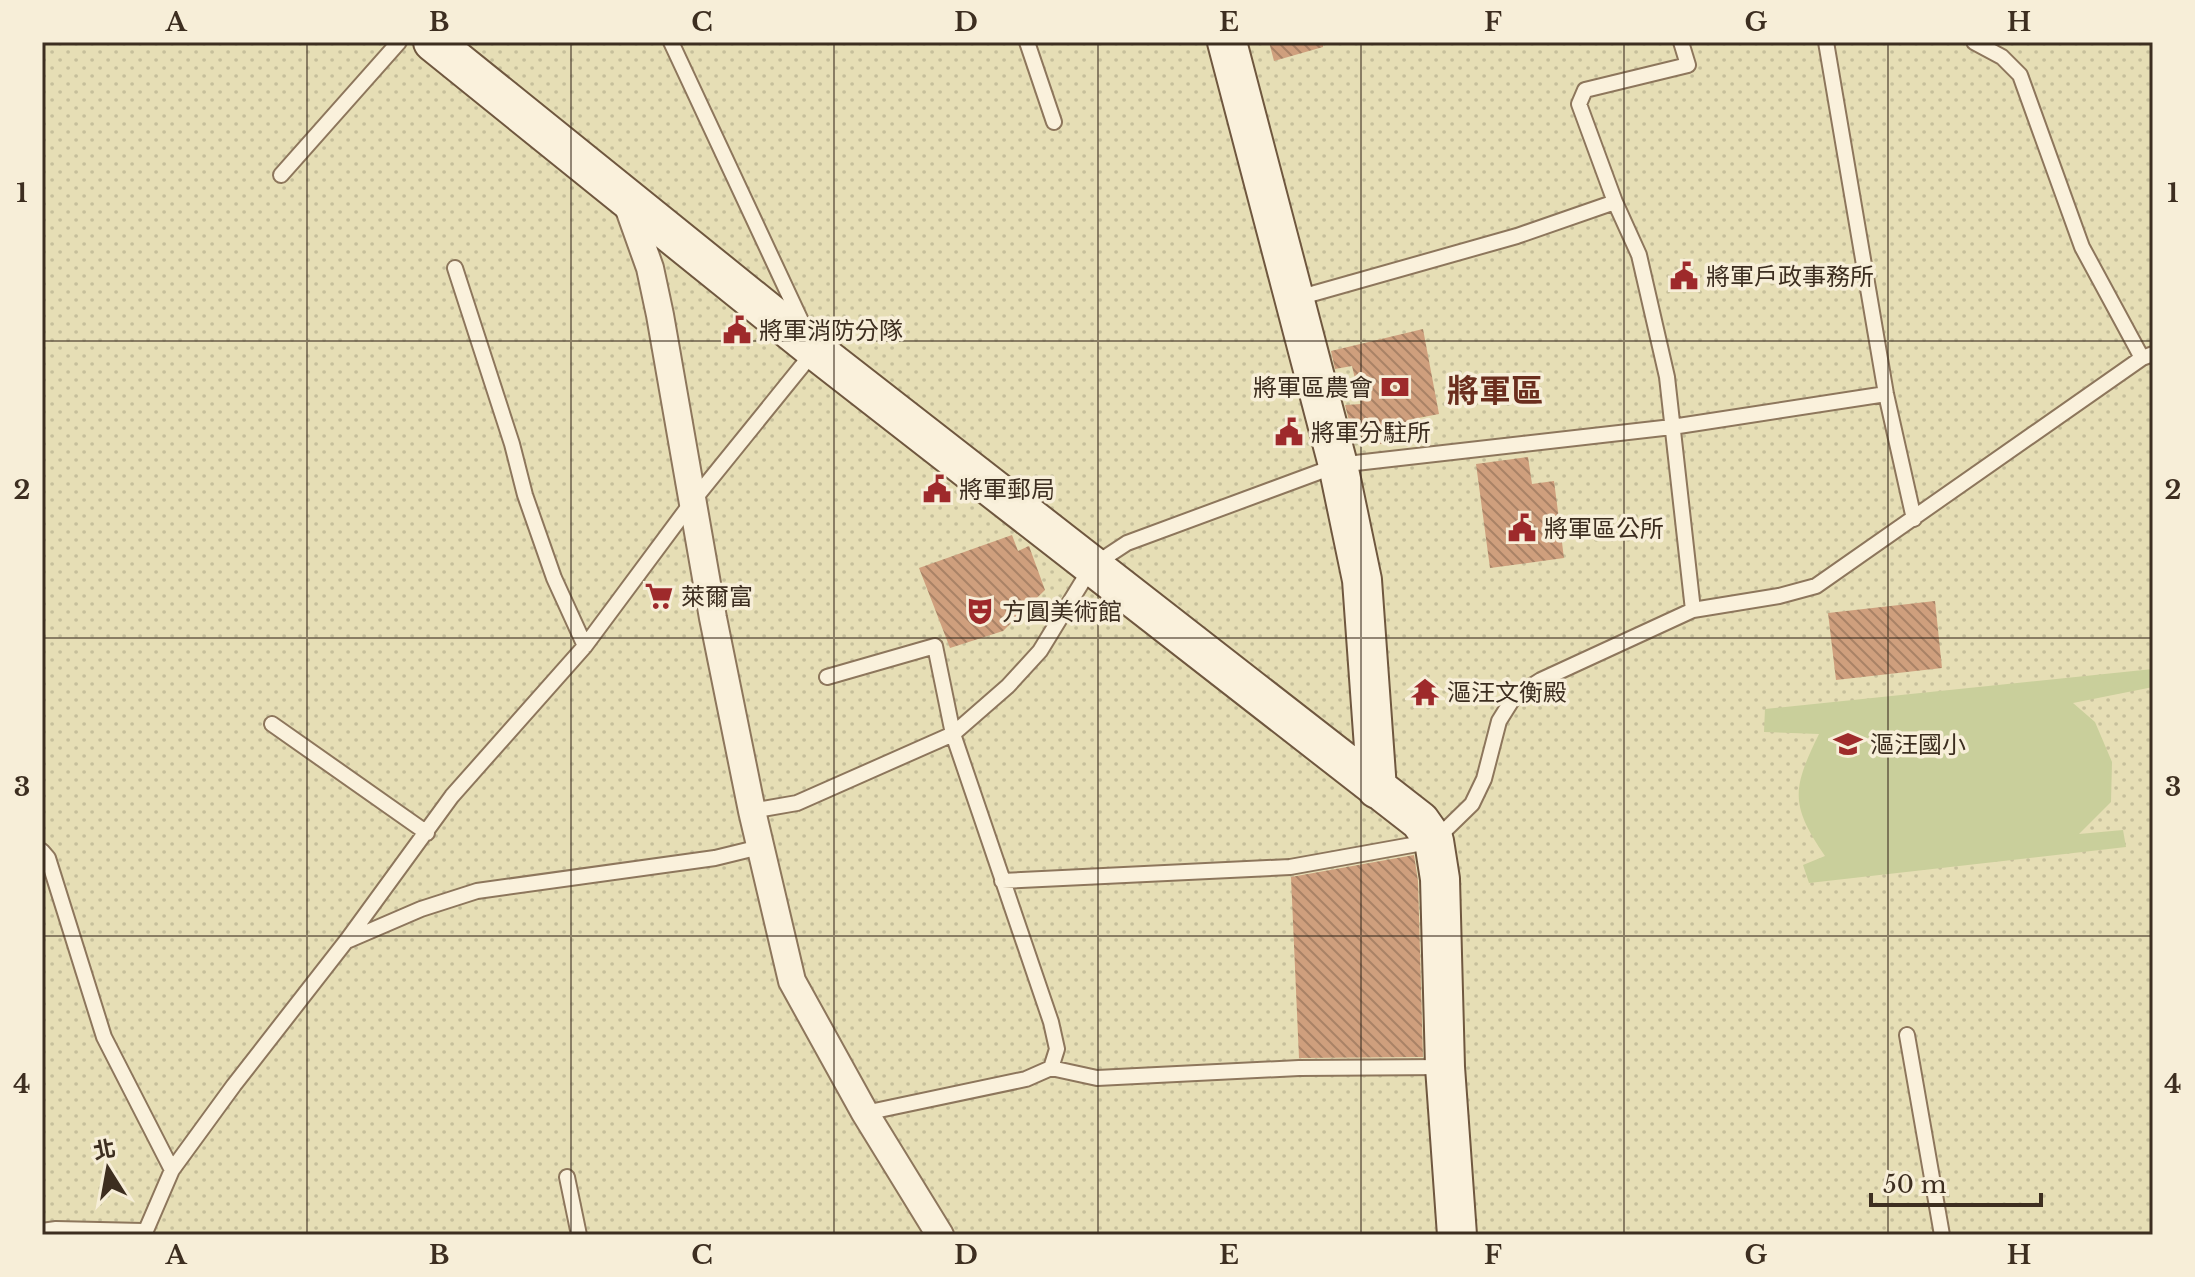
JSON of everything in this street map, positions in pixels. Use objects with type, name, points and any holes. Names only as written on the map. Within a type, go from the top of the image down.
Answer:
[{"type":"street","points":[[433,42],[815,350],[1420,821],[1434,841],[1440,879],[1445,1067],[1457,1235]]},
{"type":"street","points":[[1227,42],[1338,465],[1362,580],[1377,789]]},
{"type":"street","points":[[625,198],[650,268],[752,811],[792,981],[865,1113],[940,1235]]},
{"type":"lane","points":[[281,175],[399,42]]},
{"type":"lane","points":[[42,1231],[143,1233],[172,1170],[452,796],[585,646],[692,502],[815,350],[671,42]]},
{"type":"lane","points":[[1027,42],[1054,122]]},
{"type":"lane","points":[[1681,42],[1688,65],[1585,90],[1579,104],[1615,202],[1639,255],[1667,377],[1693,610]]},
{"type":"lane","points":[[1826,42],[1886,394],[1914,519]]},
{"type":"lane","points":[[1002,881],[1290,867],[1434,841],[1472,804],[1484,779],[1499,721],[1514,697],[1541,680],[1693,610],[1779,596],[1816,586],[2148,356],[2082,247],[2020,75],[2002,57],[1974,42]]},
{"type":"lane","points":[[1294,299],[1517,236],[1615,202]]},
{"type":"lane","points":[[455,268],[512,444],[525,495],[554,578],[585,646]]},
{"type":"lane","points":[[752,811],[797,803],[953,734],[1008,686],[1040,651],[1092,566],[1127,543],[1338,465],[1672,427],[1886,394]]},
{"type":"lane","points":[[827,677],[935,646],[953,734],[1051,1022],[1057,1049],[1051,1068]]},
{"type":"lane","points":[[272,724],[427,833]]},
{"type":"lane","points":[[347,940],[421,909],[477,891],[715,858],[760,847]]},
{"type":"lane","points":[[42,851],[48,858],[104,1037],[172,1170]]},
{"type":"lane","points":[[1907,1035],[1942,1235]]},
{"type":"lane","points":[[865,1113],[1026,1079],[1051,1068],[1097,1078],[1299,1068],[1445,1067]]},
{"type":"lane","points":[[567,1177],[579,1235]]},
{"type":"shaded area","points":[[42,42],[2153,42],[2153,1235],[42,1235]]},
{"type":"green space","points":[[2153,669],[2153,687],[2073,703],[2095,722],[2112,762],[2111,802],[2079,834],[2123,830],[2126,847],[1809,883],[1803,865],[1825,856],[1806,823],[1799,796],[1804,769],[1819,734],[1764,732],[1765,709]]},
{"type":"building","points":[[1269,42],[1323,42],[1323,47],[1274,61]]},
{"type":"building","name":"將軍區農會","points":[[1423,329],[1439,414],[1408,420],[1412,439],[1373,445],[1353,436],[1345,405],[1361,404],[1352,366],[1335,369],[1331,351]]},
{"type":"building","name":"將軍區公所","points":[[1528,457],[1532,484],[1554,481],[1564,558],[1490,568],[1476,464]]},
{"type":"building","name":"方圓美術館","points":[[1012,535],[1018,551],[1029,546],[1045,590],[1003,631],[950,648],[919,568]]},
{"type":"building","points":[[1935,601],[1942,668],[1836,680],[1828,613]]},
{"type":"building","points":[[1414,855],[1418,881],[1423,1057],[1299,1058],[1291,877]]},
{"type":"place","name":"將軍戶政事務所","points":[[1684,276]]},
{"type":"place","name":"將軍消防分隊","points":[[737,330]]},
{"type":"place","name":"將軍區農會","points":[[1395,387]]},
{"type":"place","name":"將軍分駐所","points":[[1289,432]]},
{"type":"place","name":"將軍郵局","points":[[937,489]]},
{"type":"place","name":"將軍區公所","points":[[1522,528]]},
{"type":"place","name":"萊爾富","points":[[659,596]]},
{"type":"place","name":"方圓美術館","points":[[980,611]]},
{"type":"place","name":"漚汪文衡殿","points":[[1425,692]]},
{"type":"place","name":"漚汪國小","points":[[1848,744]]},
{"type":"district","name":"將軍區","points":[[1495,391]]}]
